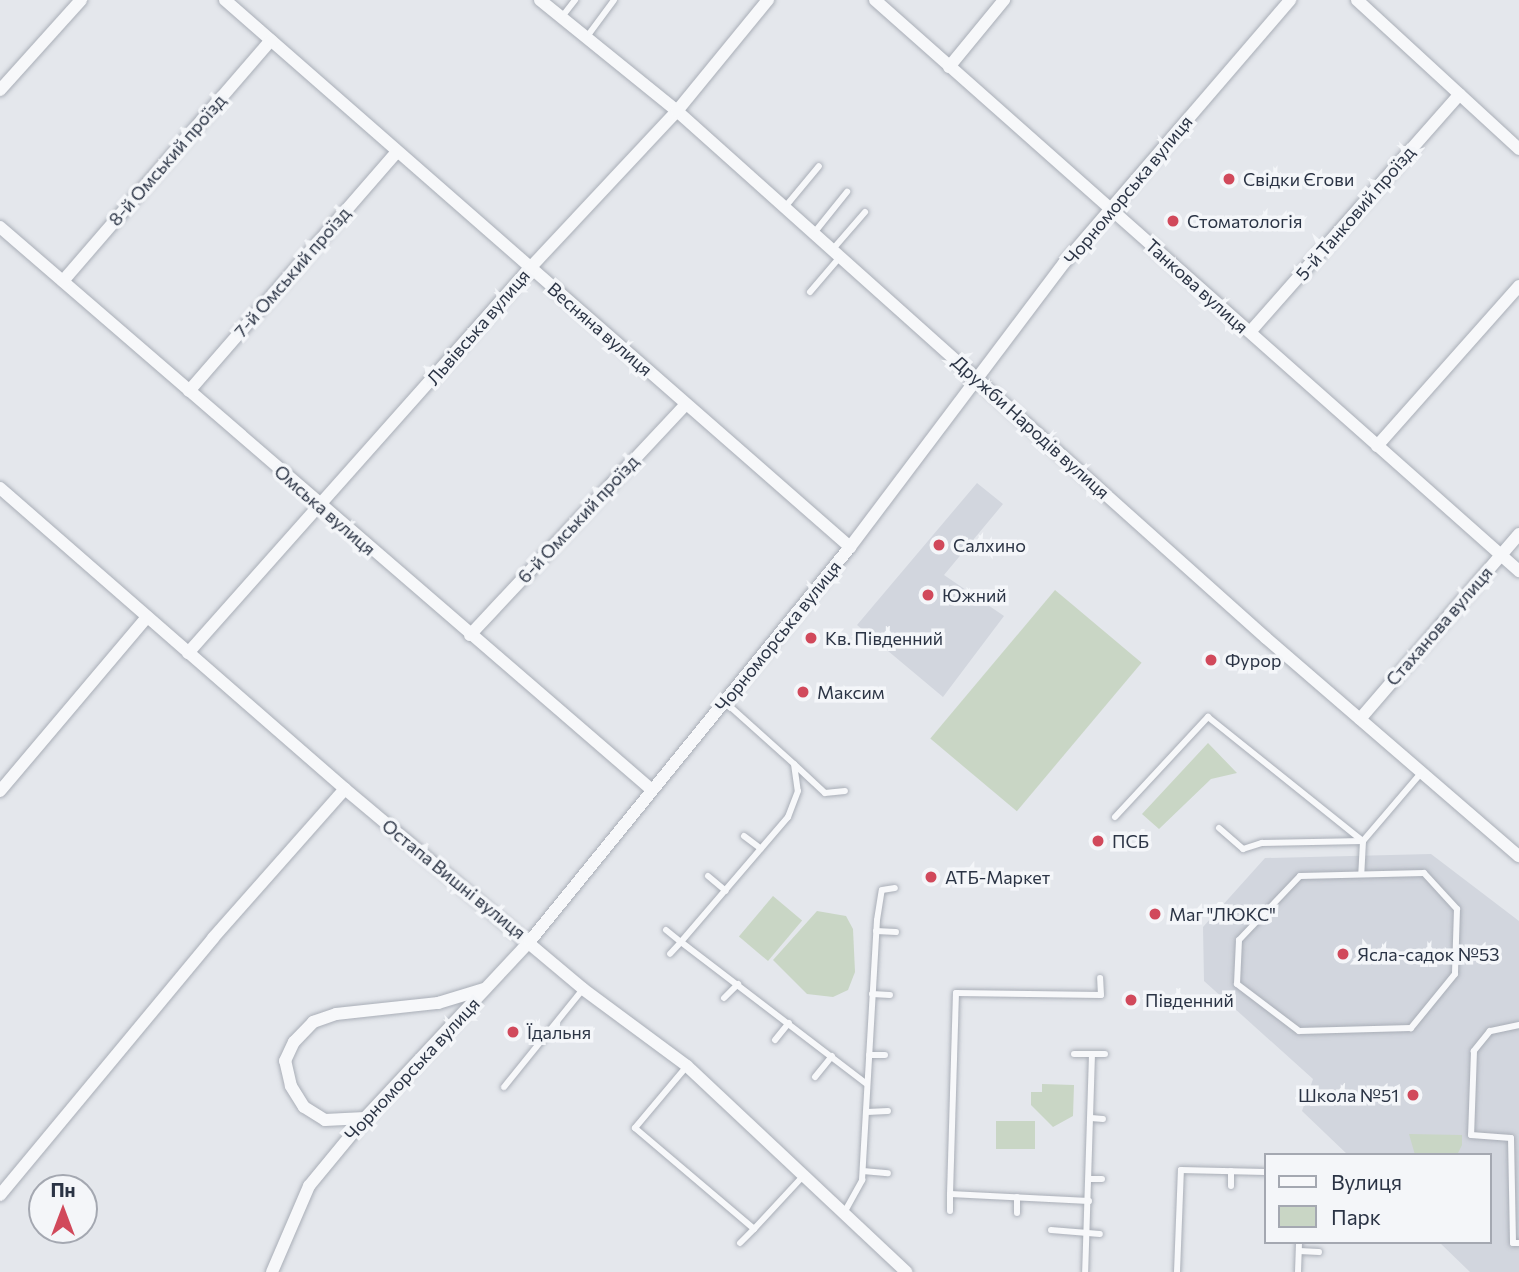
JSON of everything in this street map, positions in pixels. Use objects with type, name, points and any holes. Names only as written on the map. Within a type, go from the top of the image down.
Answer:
[{"type":"street","points":[[0,90],[80,0]]},
{"type":"street","name":"Весняна вулиця","points":[[225,0],[396,153],[849,547]]},
{"type":"street","name":"Дружби Народів вулиця","points":[[540,0],[677,111],[1360,719],[1424,770],[1519,856]]},
{"type":"street","name":"Львівська вулиця","points":[[188,653],[530,268],[677,111],[768,0]]},
{"type":"street","name":"Танкова вулиця","points":[[875,0],[1519,571]]},
{"type":"street","points":[[949,67],[1004,0]]},
{"type":"street","name":"Чорноморська вулиця","points":[[272,1272],[309,1186],[365,1118],[530,941],[849,547],[1111,209],[1290,0]]},
{"type":"street","points":[[1357,0],[1519,149]]},
{"type":"street","name":"8-й Омський проїзд","points":[[62,281],[271,40]]},
{"type":"street","name":"5-й Танковий проїзд","points":[[1250,332],[1460,94]]},
{"type":"street","name":"7-й Омський проїзд","points":[[189,391],[396,153]]},
{"type":"street","name":"Омська вулиця","points":[[0,227],[652,790]]},
{"type":"street","points":[[1377,446],[1519,286]]},
{"type":"street","name":"6-й Омський проїзд","points":[[470,635],[686,404]]},
{"type":"street","name":"Остапа Вишні вулиця","points":[[0,488],[345,789],[530,941],[583,989],[687,1066],[906,1272]]},
{"type":"street","name":"Стаханова вулиця","points":[[1360,719],[1519,534]]},
{"type":"street","points":[[0,791],[147,617]]},
{"type":"street","points":[[0,1195],[213,937],[345,789]]},
{"type":"street","points":[[365,1118],[325,1120],[304,1107],[291,1086],[285,1061],[313,1022],[337,1014],[438,1003],[487,988]]},
{"type":"lane","points":[[561,18],[575,0]]},
{"type":"lane","points":[[586,38],[614,0]]},
{"type":"lane","points":[[785,207],[819,166]]},
{"type":"lane","points":[[814,233],[847,192]]},
{"type":"lane","points":[[810,292],[866,212]]},
{"type":"lane","points":[[725,702],[825,793],[845,791]]},
{"type":"lane","points":[[1115,817],[1208,717],[1363,841]]},
{"type":"lane","points":[[670,954],[788,817],[798,791],[794,764]]},
{"type":"lane","points":[[1361,874],[1363,841],[1424,770]]},
{"type":"lane","points":[[1219,828],[1243,849],[1262,843],[1363,841]]},
{"type":"lane","points":[[744,836],[761,849]]},
{"type":"lane","points":[[1424,873],[1457,909],[1455,974],[1411,1028],[1299,1031],[1237,984],[1239,940],[1300,876],[1361,874],[1424,873]]},
{"type":"lane","points":[[708,876],[726,891]]},
{"type":"lane","points":[[845,1213],[863,1171],[876,931],[882,890],[895,888]]},
{"type":"lane","points":[[666,930],[867,1084]]},
{"type":"lane","points":[[876,931],[896,932]]},
{"type":"lane","points":[[950,1211],[956,993],[1101,995],[1100,978]]},
{"type":"lane","points":[[724,998],[738,984]]},
{"type":"lane","points":[[504,1087],[583,989]]},
{"type":"lane","points":[[872,994],[890,995]]},
{"type":"lane","points":[[775,1040],[789,1023]]},
{"type":"lane","points":[[1519,1026],[1490,1031],[1474,1051],[1471,1135],[1511,1138],[1513,1243],[1519,1243]]},
{"type":"lane","points":[[1074,1054],[1104,1054]]},
{"type":"lane","points":[[1085,1272],[1091,1054]]},
{"type":"lane","points":[[869,1055],[885,1055]]},
{"type":"lane","points":[[815,1077],[832,1056]]},
{"type":"lane","points":[[687,1066],[635,1128],[754,1228]]},
{"type":"lane","points":[[867,1112],[888,1111]]},
{"type":"lane","points":[[1091,1118],[1103,1119]]},
{"type":"lane","points":[[1177,1272],[1181,1170],[1264,1172]]},
{"type":"lane","points":[[863,1171],[888,1173]]},
{"type":"lane","points":[[1231,1171],[1231,1186]]},
{"type":"lane","points":[[740,1243],[804,1175]]},
{"type":"lane","points":[[1089,1179],[1102,1179]]},
{"type":"lane","points":[[950,1194],[1089,1201]]},
{"type":"lane","points":[[1017,1198],[1017,1213]]},
{"type":"lane","points":[[1051,1230],[1100,1234]]},
{"type":"lane","points":[[1298,1272],[1299,1244]]},
{"type":"lane","points":[[1299,1251],[1319,1252]]},
{"type":"shaded area","name":"Южний","points":[[977,483],[1003,504],[944,575],[1004,616],[943,697],[857,625]]},
{"type":"shaded area","name":"Ясла-садок №53","points":[[1431,854],[1519,921],[1519,1272],[1470,1272],[1441,1244],[1491,1244],[1491,1153],[1346,1153],[1302,1111],[1313,1079],[1204,981],[1203,927],[1265,858]]},
{"type":"green space","points":[[1055,590],[1142,663],[1017,811],[930,739]]},
{"type":"green space","points":[[1208,743],[1237,773],[1211,779],[1159,829],[1142,814]]},
{"type":"green space","points":[[773,896],[802,920],[768,961],[739,937]]},
{"type":"green space","points":[[817,911],[846,916],[853,929],[855,972],[848,990],[833,997],[807,994],[773,960]]},
{"type":"green space","points":[[1042,1084],[1074,1085],[1073,1116],[1053,1127],[1031,1105],[1031,1092],[1042,1092]]},
{"type":"green space","points":[[996,1121],[1035,1121],[1035,1149],[996,1149]]},
{"type":"green space","points":[[1409,1134],[1462,1135],[1462,1145],[1458,1153],[1414,1153]]},
{"type":"place","name":"Свідки Єгови","points":[[1229,179]]},
{"type":"place","name":"Стоматологія","points":[[1173,221]]},
{"type":"place","name":"Салхино","points":[[939,545]]},
{"type":"place","name":"Южний","points":[[928,595]]},
{"type":"place","name":"Кв. Південний","points":[[811,638]]},
{"type":"place","name":"Фурор","points":[[1211,660]]},
{"type":"place","name":"Максим","points":[[803,692]]},
{"type":"place","name":"ПСБ","points":[[1098,841]]},
{"type":"place","name":"АТБ-Маркет","points":[[931,877]]},
{"type":"place","name":"Маг \"ЛЮКС\"","points":[[1155,914]]},
{"type":"place","name":"Ясла-садок №53","points":[[1343,954]]},
{"type":"place","name":"Південний","points":[[1131,1000]]},
{"type":"place","name":"Їдальня","points":[[513,1032]]},
{"type":"place","name":"Школа №51","points":[[1413,1095]]}]
